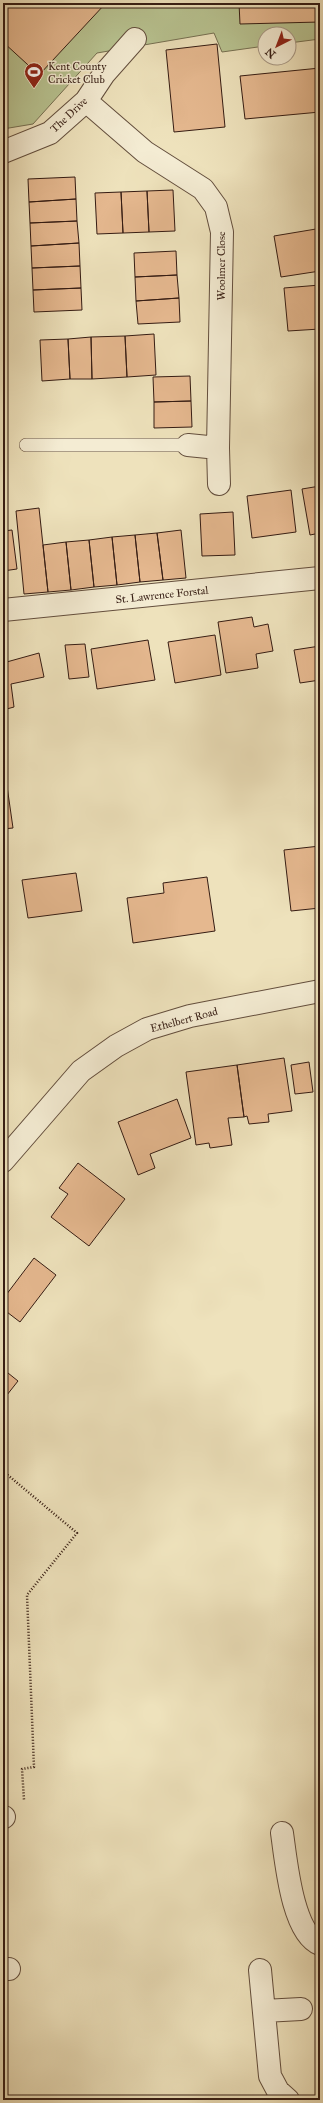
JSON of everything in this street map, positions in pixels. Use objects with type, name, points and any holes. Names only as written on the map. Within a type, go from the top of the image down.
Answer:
[{"type":"street","name":"The Drive","points":[[3,152],[50,133],[86,101],[104,74],[135,39]]},
{"type":"street","name":"Woolmer Close","points":[[86,101],[145,152],[203,189],[216,207],[222,232],[218,448],[219,484]]},
{"type":"street","points":[[188,445],[218,448]]},
{"type":"street","name":"St. Lawrence Forstal","points":[[3,610],[320,578]]},
{"type":"street","name":"Ethelbert Road","points":[[3,1161],[81,1071],[116,1046],[147,1029],[190,1016],[320,991]]},
{"type":"street","points":[[282,1833],[290,1892],[306,1933],[320,1944]]},
{"type":"street","points":[[260,1970],[270,2076],[278,2091],[288,2100]]},
{"type":"street","points":[[264,2012],[302,2009]]},
{"type":"lane","points":[[26,445],[188,445]]},
{"type":"path","points":[[3,1471],[77,1533],[27,1595],[34,1768],[22,1769],[24,1812],[3,1817]]},
{"type":"green space","name":"Kent County Cricket Club","points":[[3,3],[320,3],[320,39],[297,42],[297,26],[257,26],[257,47],[222,52],[214,33],[97,53],[33,124],[3,129]]},
{"type":"building","points":[[10,3],[105,4],[39,75],[3,42],[3,10]]},
{"type":"building","points":[[239,3],[320,3],[320,22],[240,24]]},
{"type":"building","points":[[217,44],[225,127],[174,132],[166,50]]},
{"type":"building","points":[[320,68],[320,112],[245,119],[240,76]]},
{"type":"building","points":[[75,177],[76,199],[29,202],[28,179]]},
{"type":"building","points":[[173,190],[175,231],[149,232],[147,191]]},
{"type":"building","points":[[147,191],[149,232],[123,233],[121,192]]},
{"type":"building","points":[[121,192],[123,233],[97,234],[95,193]]},
{"type":"building","points":[[76,199],[77,221],[30,223],[29,202]]},
{"type":"building","points":[[77,221],[79,243],[31,246],[30,223]]},
{"type":"building","points":[[316,229],[320,255],[320,271],[281,277],[274,236]]},
{"type":"building","points":[[79,243],[80,266],[32,268],[31,246]]},
{"type":"building","points":[[176,251],[177,275],[135,277],[134,253]]},
{"type":"building","points":[[80,266],[81,288],[33,290],[32,268]]},
{"type":"building","points":[[177,275],[179,298],[136,301],[135,277]]},
{"type":"building","points":[[320,285],[320,329],[288,331],[284,288]]},
{"type":"building","points":[[81,288],[82,310],[34,312],[33,290]]},
{"type":"building","points":[[179,298],[180,322],[138,324],[136,301]]},
{"type":"building","points":[[154,334],[156,375],[127,377],[125,336]]},
{"type":"building","points":[[125,336],[127,377],[92,379],[91,337]]},
{"type":"building","points":[[91,337],[92,379],[70,379],[68,339]]},
{"type":"building","points":[[68,339],[70,379],[42,381],[40,340]]},
{"type":"building","points":[[190,376],[191,401],[154,402],[153,377]]},
{"type":"building","points":[[191,401],[192,427],[154,428],[154,402]]},
{"type":"building","points":[[320,486],[320,533],[310,535],[302,489]]},
{"type":"building","points":[[291,490],[296,532],[252,538],[247,496]]},
{"type":"building","points":[[39,508],[48,592],[24,594],[16,511]]},
{"type":"building","points":[[233,512],[235,555],[202,556],[200,514]]},
{"type":"building","points":[[12,530],[17,569],[3,571],[3,531]]},
{"type":"building","points":[[181,530],[186,578],[163,580],[157,533]]},
{"type":"building","points":[[157,533],[163,580],[140,582],[135,535]]},
{"type":"building","points":[[135,535],[140,582],[117,585],[112,537]]},
{"type":"building","points":[[112,537],[117,585],[94,587],[89,540]]},
{"type":"building","points":[[89,540],[94,587],[71,590],[66,542]]},
{"type":"building","points":[[66,542],[71,590],[48,592],[43,545]]},
{"type":"building","points":[[252,617],[254,627],[268,624],[273,651],[256,654],[258,668],[226,673],[218,622]]},
{"type":"building","points":[[215,635],[221,675],[175,683],[168,642]]},
{"type":"building","points":[[148,640],[155,680],[97,689],[91,649]]},
{"type":"building","points":[[85,644],[89,677],[69,679],[65,645]]},
{"type":"building","points":[[320,646],[320,680],[300,683],[294,650]]},
{"type":"building","points":[[39,653],[44,677],[11,684],[14,707],[3,710],[3,663]]},
{"type":"building","points":[[3,772],[5,772],[13,828],[3,829]]},
{"type":"building","points":[[320,846],[320,908],[291,911],[284,850]]},
{"type":"building","points":[[76,873],[82,911],[28,918],[22,880]]},
{"type":"building","points":[[207,877],[215,931],[133,943],[127,898],[164,893],[163,883]]},
{"type":"building","points":[[284,1058],[292,1111],[268,1114],[269,1122],[249,1124],[247,1116],[244,1117],[237,1065]]},
{"type":"building","points":[[309,1062],[313,1092],[295,1094],[291,1065]]},
{"type":"building","points":[[237,1065],[244,1117],[228,1118],[232,1145],[210,1148],[209,1143],[196,1145],[186,1072]]},
{"type":"building","points":[[177,1099],[191,1138],[150,1154],[155,1168],[138,1175],[118,1122]]},
{"type":"building","points":[[78,1163],[125,1199],[89,1246],[51,1217],[68,1194],[59,1188]]},
{"type":"building","points":[[34,1258],[56,1275],[20,1322],[3,1309],[3,1299]]},
{"type":"building","points":[[3,1369],[18,1381],[3,1400]]},
{"type":"place","name":"Kent County Cricket Club","points":[[34,89]]}]
